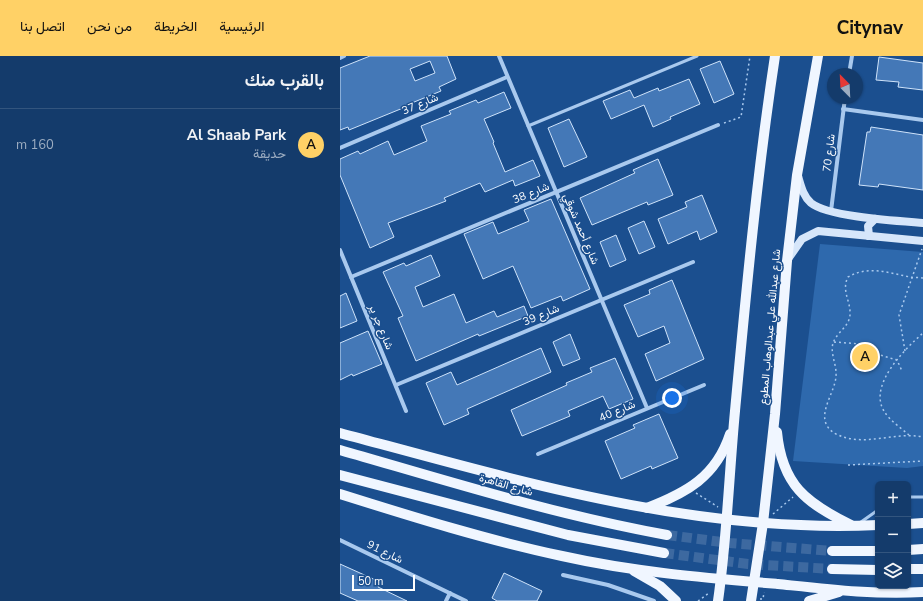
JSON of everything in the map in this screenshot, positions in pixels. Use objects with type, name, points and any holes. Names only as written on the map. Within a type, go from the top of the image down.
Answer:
[{"type":"main road","points":[[718,601],[728,520],[735,413],[754,217],[775,56]]},
{"type":"main road","name":"شارع عبدالله علي عبدالوهاب المطوع","points":[[751,601],[763,523],[775,414],[787,261],[797,175],[818,56]]},
{"type":"main road","points":[[647,508],[675,497],[689,489],[712,469],[728,443],[735,413]]},
{"type":"main road","points":[[775,414],[781,456],[792,481],[811,503],[823,511],[854,526]]},
{"type":"main road","points":[[340,433],[564,492],[647,508],[728,520],[763,523],[854,526],[875,525]]},
{"type":"main road","name":"شارع القاهرة","points":[[340,450],[549,510],[608,524],[667,535]]},
{"type":"main road","points":[[340,475],[568,535],[664,554]]},
{"type":"main road","points":[[340,494],[466,532],[562,556],[631,569],[721,579],[846,590],[923,592]]},
{"type":"main road","points":[[911,524],[923,523]]},
{"type":"main road","points":[[911,550],[923,549]]},
{"type":"main road","points":[[832,551],[875,551]]},
{"type":"main road","points":[[631,569],[660,586],[676,601]]},
{"type":"main road","points":[[832,569],[875,570]]},
{"type":"main road","points":[[911,569],[923,569]]},
{"type":"main road","points":[[809,601],[846,590]]},
{"type":"street","points":[[340,58],[344,56]]},
{"type":"street","name":"شارع أحمد شوقي","points":[[499,56],[647,408]]},
{"type":"street","points":[[850,68],[852,56]]},
{"type":"street","name":"شارع 37","points":[[340,148],[507,77]]},
{"type":"street","name":"شارع 70","points":[[831,211],[844,104]]},
{"type":"street","points":[[843,109],[923,120]]},
{"type":"street","name":"شارع 38","points":[[351,277],[718,125]]},
{"type":"street","points":[[797,175],[807,199],[818,207],[831,211],[875,219],[923,223]]},
{"type":"street","points":[[869,236],[868,226],[875,219]]},
{"type":"street","points":[[787,261],[798,243],[812,233],[824,231],[923,241]]},
{"type":"street","name":"شارع جر ير","points":[[340,250],[406,411]]},
{"type":"street","name":"شارع 39","points":[[396,386],[693,262]]},
{"type":"street","name":"شارع 40","points":[[538,454],[704,385]]},
{"type":"street","name":"شارع 91","points":[[340,540],[466,601]]},
{"type":"street","points":[[564,575],[608,585],[654,601]]},
{"type":"street","points":[[446,601],[450,593]]},
{"type":"lane","points":[[528,126],[697,56]]},
{"type":"lane","points":[[911,497],[923,497]]},
{"type":"lane","points":[[854,526],[875,512]]},
{"type":"path","points":[[718,125],[742,117],[750,56]]},
{"type":"path","points":[[905,351],[899,315],[923,248]]},
{"type":"path","points":[[923,278],[911,278],[881,271],[865,271],[848,276],[845,283],[845,292],[850,315],[845,328],[834,342],[832,350],[836,370],[836,379],[825,407],[825,415],[830,429],[838,434],[859,441],[909,435],[923,437]]},
{"type":"path","points":[[909,435],[884,412],[880,403],[880,393],[890,368],[923,333]]},
{"type":"path","points":[[834,342],[861,344],[880,355],[896,360],[902,371]]},
{"type":"path","points":[[848,464],[923,462]]},
{"type":"path","points":[[689,489],[720,508]]},
{"type":"path","points":[[773,514],[800,492]]},
{"type":"path","points":[[698,601],[709,593]]},
{"type":"shaded area","points":[[820,244],[923,252],[923,466],[907,468],[793,461]]},
{"type":"building","points":[[370,56],[447,56],[456,79],[439,87],[441,91],[402,107],[403,108],[349,130],[348,127],[340,130],[340,68]],"holes":[[[430,61],[435,73],[415,81],[410,69]]]},
{"type":"building","points":[[879,57],[923,63],[923,90],[898,87],[899,82],[876,80]]},
{"type":"building","points":[[720,61],[734,94],[714,103],[700,69]]},
{"type":"building","points":[[689,79],[700,104],[670,117],[671,119],[653,127],[644,105],[611,119],[603,101],[630,90],[634,98],[658,88],[659,91]]},
{"type":"building","points":[[504,92],[511,108],[484,119],[505,172],[533,160],[540,176],[515,186],[513,180],[485,192],[480,183],[444,198],[446,201],[388,223],[394,237],[370,248],[340,175],[340,159],[358,151],[360,154],[388,141],[394,155],[427,141],[421,126],[451,114],[449,111],[476,100],[478,103]]},
{"type":"building","points":[[569,119],[587,157],[564,167],[548,128]]},
{"type":"building","points":[[871,127],[923,135],[923,190],[879,184],[878,187],[859,185],[867,132],[870,132]]},
{"type":"building","points":[[658,159],[673,195],[648,205],[647,202],[592,225],[580,198],[635,173],[633,170]]},
{"type":"building","points":[[702,195],[717,232],[700,240],[697,231],[668,244],[658,219],[687,207],[685,202]]},
{"type":"building","points":[[551,199],[590,289],[563,301],[561,296],[531,308],[513,266],[483,279],[464,234],[493,222],[498,234],[529,221],[524,210]]},
{"type":"building","points":[[644,221],[655,247],[639,254],[628,228]]},
{"type":"building","points":[[616,235],[626,260],[610,267],[600,242]]},
{"type":"building","points":[[431,255],[440,276],[415,287],[423,307],[454,294],[466,323],[494,311],[497,317],[524,306],[528,316],[479,336],[478,334],[416,361],[398,318],[403,316],[383,272],[404,263],[406,266]]},
{"type":"building","points":[[672,280],[704,359],[656,381],[645,354],[670,343],[664,326],[638,337],[624,305],[650,294],[649,290]]},
{"type":"building","points":[[346,293],[357,321],[340,328],[340,296]]},
{"type":"building","points":[[368,331],[382,364],[353,376],[352,374],[340,380],[340,343]]},
{"type":"building","points":[[570,334],[580,359],[563,366],[553,342]]},
{"type":"building","points":[[541,348],[551,372],[467,409],[469,414],[444,425],[426,383],[451,372],[457,385]]},
{"type":"building","points":[[615,358],[633,399],[609,409],[603,396],[568,411],[570,416],[522,436],[511,410],[567,385],[566,383],[592,372],[590,368]]},
{"type":"building","points":[[659,414],[678,458],[652,469],[651,466],[621,479],[605,441],[635,428],[633,425]]},
{"type":"building","points":[[340,564],[380,582],[378,587],[407,601],[358,601],[340,593]]},
{"type":"building","points":[[504,573],[542,591],[537,601],[497,601],[492,598]]},
{"type":"tunnel","points":[[667,535],[730,543],[832,551]]},
{"type":"tunnel","points":[[664,553],[748,564],[832,569]]},
{"type":"place","name":"Al Shaab Park","points":[[865,357]]}]
